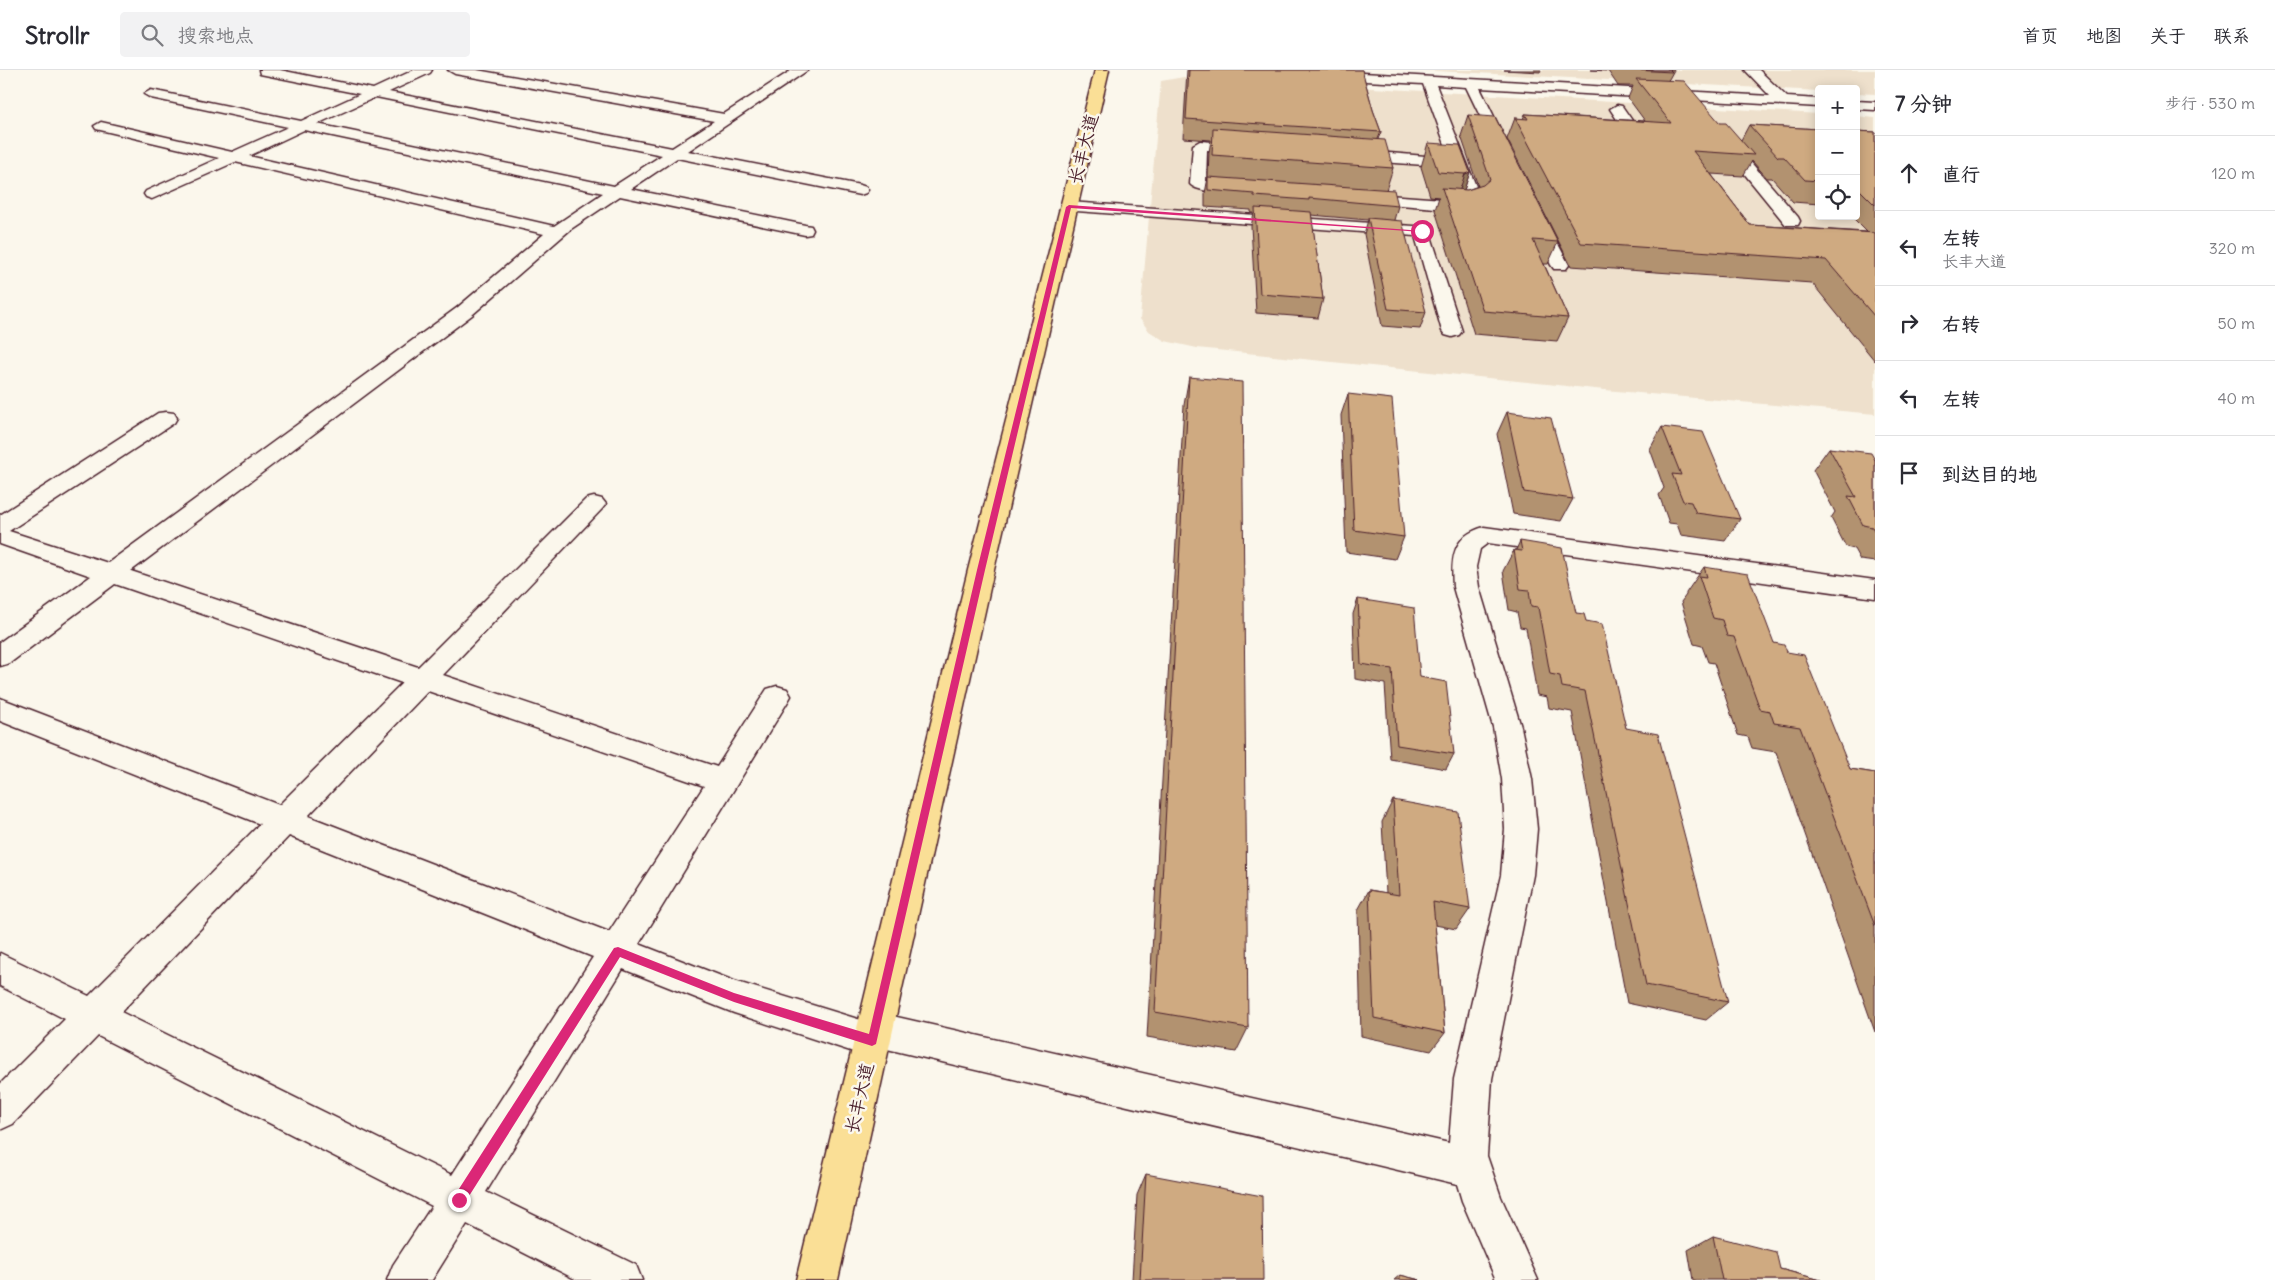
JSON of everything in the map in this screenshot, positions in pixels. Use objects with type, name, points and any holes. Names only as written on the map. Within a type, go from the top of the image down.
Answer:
[{"type":"main road","name":"长丰大道","points":[[817,1280],[977,589],[1102,70]]},
{"type":"street","points":[[152,194],[425,70]]},
{"type":"street","points":[[455,70],[727,119]]},
{"type":"street","points":[[0,656],[465,311],[556,232],[801,70]]},
{"type":"street","points":[[1752,70],[1782,101]]},
{"type":"street","points":[[265,71],[860,190]]},
{"type":"street","points":[[1311,74],[1404,75],[1428,81],[1815,103]]},
{"type":"street","points":[[1341,196],[1459,205],[1473,199],[1428,81]]},
{"type":"street","points":[[1471,83],[1508,159]]},
{"type":"street","points":[[151,94],[805,230]]},
{"type":"street","points":[[1729,98],[1746,116]]},
{"type":"street","points":[[1860,105],[1875,106]]},
{"type":"street","points":[[1595,129],[1633,132],[1617,109]]},
{"type":"street","points":[[1490,123],[1509,124]]},
{"type":"street","points":[[101,126],[556,232]]},
{"type":"street","points":[[1713,128],[1792,221]]},
{"type":"street","points":[[1260,149],[1200,144],[1198,184],[1262,191]]},
{"type":"street","points":[[1340,154],[1459,163]]},
{"type":"street","points":[[1529,203],[1560,265]]},
{"type":"street","points":[[1069,207],[1422,231],[1452,331]]},
{"type":"street","points":[[0,526],[166,418]]},
{"type":"street","points":[[0,1111],[594,504]]},
{"type":"street","points":[[1517,1280],[1482,1201],[1468,1156],[1473,1080],[1517,875],[1521,828],[1517,780],[1507,727],[1466,587],[1464,568],[1470,545],[1484,535],[1875,589]]},
{"type":"street","points":[[0,536],[724,781]]},
{"type":"street","points":[[408,1280],[618,952],[778,696]]},
{"type":"street","points":[[0,709],[734,997],[874,1035],[1471,1168]]},
{"type":"street","points":[[0,969],[621,1280]]},
{"type":"shaded area","points":[[1420,70],[1875,70],[1875,94],[1860,93],[1860,85],[1815,85],[1815,91]]},
{"type":"shaded area","points":[[1184,77],[1815,114],[1815,220],[1860,220],[1860,116],[1875,118],[1875,414],[1605,390],[1197,348],[1165,341],[1149,331],[1140,319],[1161,81]]},
{"type":"building","points":[[1189,70],[1362,70],[1381,132],[1186,119]]},
{"type":"building","points":[[1634,70],[1670,70],[1672,72]]},
{"type":"building","points":[[1636,79],[1684,81],[1720,123],[1726,123],[1754,155],[1693,151],[1750,225],[1875,233],[1875,317],[1826,260],[1581,243],[1515,118],[1528,119],[1525,114],[1671,123]]},
{"type":"building","points":[[1468,115],[1495,117],[1558,242],[1533,240],[1568,318],[1483,311],[1442,188],[1467,190],[1483,185],[1490,179]]},
{"type":"building","points":[[1749,125],[1815,129],[1815,181],[1805,180],[1784,157],[1778,157]]},
{"type":"building","points":[[1213,128],[1385,140],[1393,168],[1212,155]]},
{"type":"building","points":[[1860,131],[1875,132],[1875,205],[1860,190]]},
{"type":"building","points":[[1428,143],[1460,145],[1470,172],[1465,174],[1438,172]]},
{"type":"building","points":[[1208,177],[1394,190],[1398,206],[1309,198],[1309,200],[1254,196],[1254,194],[1208,190]]},
{"type":"building","points":[[1255,208],[1311,212],[1323,299],[1260,294]]},
{"type":"building","points":[[1368,218],[1402,221],[1426,312],[1388,309]]},
{"type":"building","points":[[1189,377],[1242,382],[1248,1028],[1155,1012]]},
{"type":"building","points":[[1348,394],[1392,399],[1404,537],[1354,530]]},
{"type":"building","points":[[1507,412],[1551,418],[1573,499],[1524,492]]},
{"type":"building","points":[[1662,427],[1703,432],[1740,519],[1696,513],[1691,502],[1683,501],[1672,474],[1681,475]]},
{"type":"building","points":[[1829,448],[1871,453],[1875,460],[1875,532],[1872,527],[1863,525],[1848,496],[1856,497]]},
{"type":"building","points":[[1520,541],[1562,548],[1576,613],[1584,614],[1586,621],[1602,624],[1626,728],[1658,734],[1728,1002],[1646,985],[1585,691],[1562,687],[1560,676],[1550,674],[1538,607],[1531,606],[1529,590],[1520,589],[1514,550],[1522,551]]},
{"type":"building","points":[[1704,567],[1748,574],[1774,643],[1784,645],[1787,652],[1804,655],[1850,769],[1875,773],[1875,926],[1800,727],[1774,723],[1770,711],[1760,709],[1734,637],[1727,636],[1722,620],[1713,618],[1699,576],[1707,577]]},
{"type":"building","points":[[1358,599],[1414,608],[1420,677],[1446,682],[1454,754],[1397,745],[1392,669],[1361,664]]},
{"type":"building","points":[[1393,800],[1458,812],[1470,909],[1433,902],[1445,1033],[1374,1018],[1369,890],[1399,895]]},
{"type":"building","points":[[1146,1174],[1262,1196],[1263,1280],[1140,1280]]},
{"type":"building","points":[[1713,1236],[1776,1252],[1780,1269],[1821,1280],[1722,1280]]},
{"type":"building","points":[[1400,1275],[1420,1280],[1400,1280]]},
{"type":"route","points":[[459,1200],[618,952],[734,997],[872,1041],[981,570],[1069,207],[1422,231]]}]
